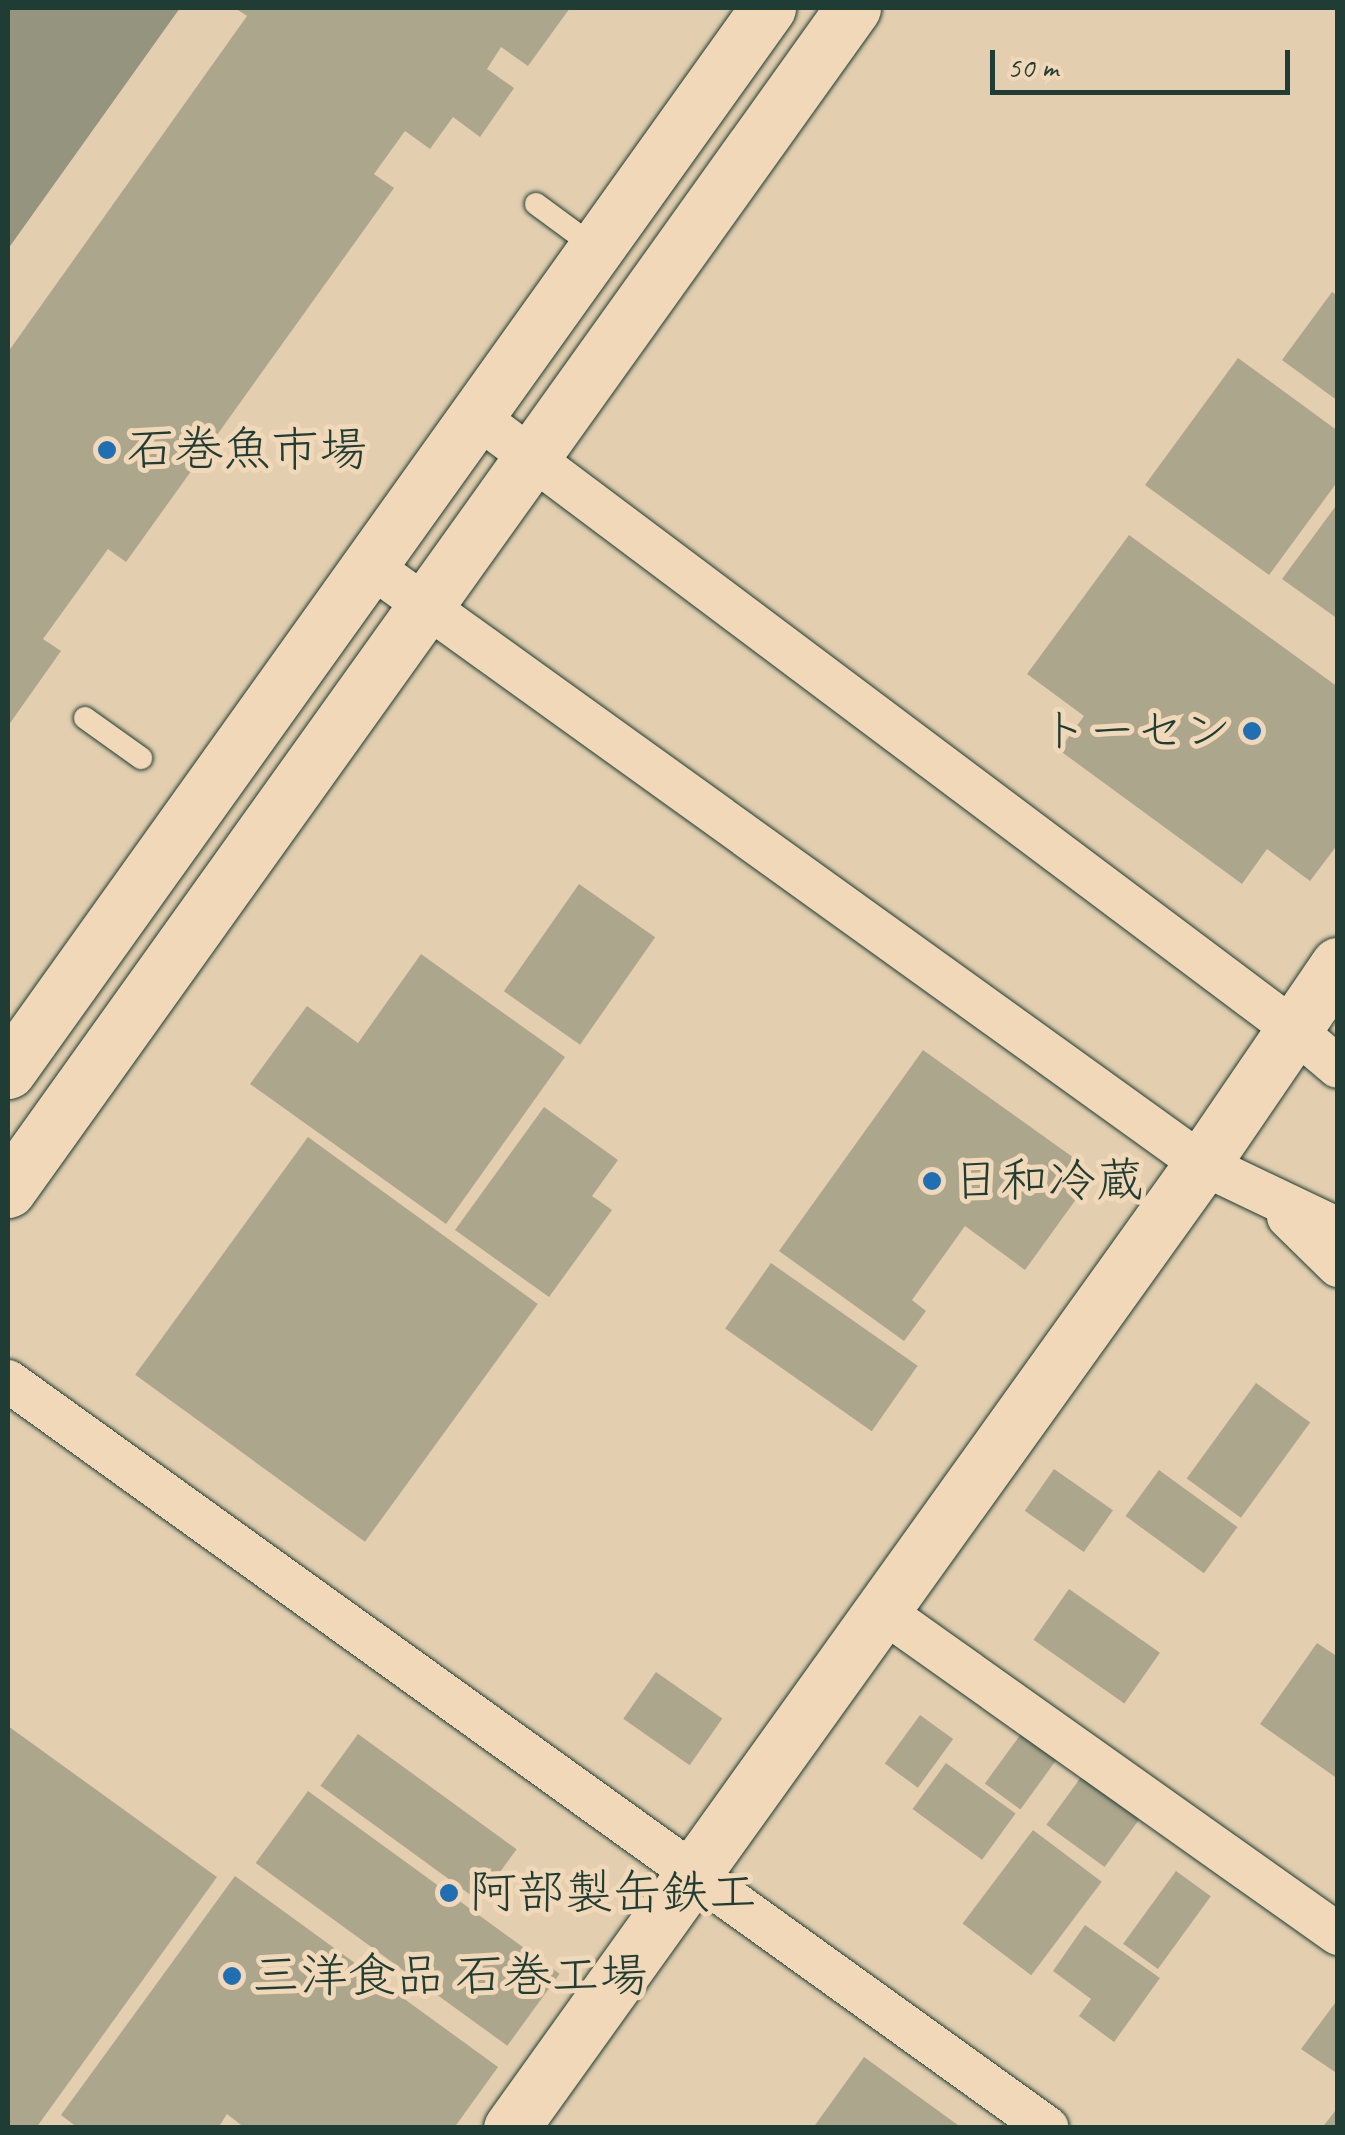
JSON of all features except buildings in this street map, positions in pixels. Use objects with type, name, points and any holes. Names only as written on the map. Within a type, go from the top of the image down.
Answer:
[{"type":"street","points":[[8,1071],[768,8]]},
{"type":"street","points":[[8,1190],[853,8]]},
{"type":"street","points":[[476,416],[1292,1028],[1338,1068]]},
{"type":"street","points":[[370,565],[1202,1164],[1338,1229]]},
{"type":"street","points":[[511,2128],[1202,1164],[1338,965]]},
{"type":"street","points":[[1266,1194],[1338,1266]]},
{"type":"street","points":[[8,1382],[1048,2128]]},
{"type":"street","points":[[881,1610],[1338,1934]]},
{"type":"lane","points":[[536,204],[596,248]]},
{"type":"lane","points":[[85,718],[141,758]]},
{"type":"shaded area","points":[[8,8],[180,8],[8,249]]},
{"type":"place","name":"石巻魚市場","points":[[107,450]]},
{"type":"place","name":"トーセン","points":[[1252,731]]},
{"type":"place","name":"日和冷蔵","points":[[932,1181]]},
{"type":"place","name":"阿部製缶鉄工","points":[[449,1893]]},
{"type":"place","name":"三洋食品 石巻工場","points":[[232,1976]]}]
